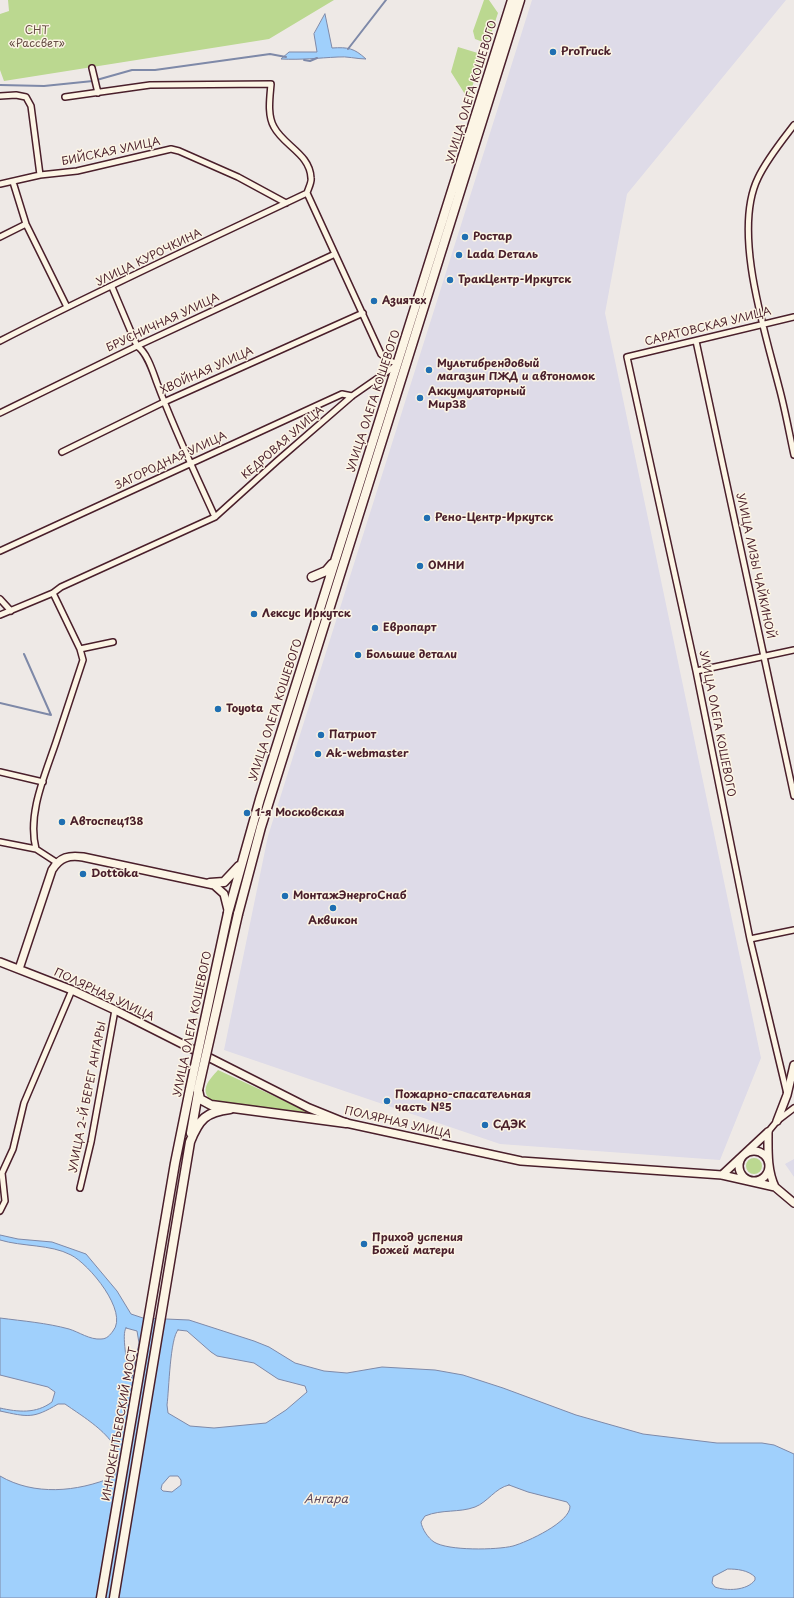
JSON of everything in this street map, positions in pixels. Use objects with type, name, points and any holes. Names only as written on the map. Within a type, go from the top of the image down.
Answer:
[{"type":"main road","name":"УЛИЦА ОЛЕГА КОШЕВОГО","points":[[185,1163],[194,1090],[261,827],[510,19],[512,0]]},
{"type":"main road","name":"УЛИЦА ОЛЕГА КОШЕВОГО","points":[[160,1254],[194,1090],[228,913],[262,792],[398,364],[510,19],[520,0]]},
{"type":"main road","points":[[312,577],[326,571],[338,552]]},
{"type":"main road","points":[[19,969],[49,877],[56,862],[69,856],[78,856],[210,883],[220,883],[228,879],[242,862]]},
{"type":"main road","points":[[210,883],[218,887],[224,894],[228,913]]},
{"type":"main road","name":"ПОЛЯРНАЯ УЛИЦА","points":[[0,962],[72,990],[115,1010],[309,1108],[346,1123],[521,1161],[722,1175],[775,1187],[794,1202]]},
{"type":"main road","points":[[777,1121],[787,1095],[794,1065]]},
{"type":"main road","points":[[194,1090],[200,1099],[205,1103],[230,1109],[346,1123]]},
{"type":"main road","points":[[185,1163],[190,1142],[200,1122],[212,1112],[230,1109]]},
{"type":"main road","points":[[722,1175],[768,1132]]},
{"type":"main road","points":[[768,1132],[769,1165],[771,1179],[775,1187]]},
{"type":"main road","points":[[753,1151],[762,1154],[769,1165],[767,1174],[764,1178],[755,1181],[748,1180],[742,1176],[739,1162],[745,1154],[753,1151]]},
{"type":"main road","name":"ИННОКЕНТЬЕВСКИЙ МОСТ","points":[[114,1598],[144,1423],[185,1163]]},
{"type":"main road","name":"ИННОКЕНТЬЕВСКИЙ МОСТ","points":[[101,1598],[160,1254]]},
{"type":"street","points":[[92,68],[98,93]]},
{"type":"street","points":[[65,97],[150,85],[271,84],[269,104],[273,126],[288,145],[305,158],[312,179],[307,193],[381,354],[388,360],[398,364]]},
{"type":"street","points":[[0,96],[16,95],[26,97],[31,106],[40,175]]},
{"type":"street","points":[[794,125],[774,151],[758,179],[751,202],[749,245],[763,324],[794,455]]},
{"type":"street","name":"БИЙСКАЯ УЛИЦА","points":[[0,184],[40,175],[77,171],[171,150],[179,151],[238,177],[286,203]]},
{"type":"street","points":[[12,182],[26,224],[67,307]]},
{"type":"street","name":"УЛИЦА КУРОЧКИНА","points":[[0,341],[67,307],[112,287],[307,193]]},
{"type":"street","points":[[0,237],[26,224]]},
{"type":"street","name":"БРУСНИЧНАЯ УЛИЦА","points":[[0,413],[137,346],[335,254]]},
{"type":"street","points":[[112,287],[137,346],[142,350],[215,517]]},
{"type":"street","name":"ХВОЙНАЯ УЛИЦА","points":[[62,452],[164,402],[363,313]]},
{"type":"street","name":"САРАТОВСКАЯ УЛИЦА","points":[[627,357],[794,317]]},
{"type":"street","name":"УЛИЦА ЛИЗЫ ЧАЙКИНОЙ","points":[[696,341],[794,796]]},
{"type":"street","name":"УЛИЦА ОЛЕГА КОШЕВОГО","points":[[627,357],[696,671],[750,939],[787,1095]]},
{"type":"street","name":"КЕДРОВАЯ УЛИЦА","points":[[0,615],[53,593],[61,587],[215,517],[352,396],[398,364]]},
{"type":"street","name":"ЗАГОРОДНАЯ УЛИЦА","points":[[0,550],[190,462],[342,394],[352,396]]},
{"type":"street","points":[[36,849],[32,836],[43,782],[83,660],[80,649],[53,593]]},
{"type":"street","points":[[0,599],[11,611]]},
{"type":"street","points":[[80,649],[113,642]]},
{"type":"street","points":[[696,671],[794,650]]},
{"type":"street","points":[[0,772],[43,782]]},
{"type":"street","points":[[0,842],[36,849],[56,862]]},
{"type":"street","points":[[750,939],[794,930]]},
{"type":"street","points":[[0,1211],[5,1202],[1,1175],[13,1149],[24,1103],[72,990]]},
{"type":"street","name":"УЛИЦА 2-Й БЕРЕГ АНГАРЫ","points":[[80,1188],[91,1142],[115,1010]]},
{"type":"street","points":[[768,1132],[777,1121],[794,1108]]},
{"type":"shaded area","points":[[532,0],[786,0],[627,194],[605,313],[761,1058],[720,1160],[500,1144],[224,1050],[268,836]]},
{"type":"shaded area","points":[[794,1159],[794,1177],[785,1164]]},
{"type":"green space","name":"СНТ «Рассвет»","points":[[8,0],[334,0],[269,39],[4,81],[0,70],[0,14],[9,11]]},
{"type":"green space","points":[[484,0],[489,0],[498,13],[490,37],[483,42],[475,39],[473,31]]},
{"type":"green space","points":[[458,47],[481,54],[482,58],[468,99],[451,72]]},
{"type":"green space","points":[[218,1070],[306,1112],[304,1113],[213,1102],[206,1094],[206,1086]]},
{"type":"green space","points":[[754,1158],[761,1163],[762,1166],[757,1173],[754,1174],[747,1169],[746,1166],[751,1159]]},
{"type":"water","points":[[325,14],[332,48],[350,49],[358,52],[366,59],[341,57],[281,59],[289,52],[317,52],[314,34]]},
{"type":"water","name":"Ангара","points":[[0,1235],[18,1239],[52,1242],[86,1254],[117,1291],[131,1314],[143,1318],[189,1320],[254,1341],[269,1347],[295,1363],[324,1371],[347,1373],[382,1367],[435,1370],[463,1375],[576,1415],[643,1434],[717,1443],[762,1443],[774,1445],[794,1454],[794,1598],[0,1598],[0,1476],[27,1487],[56,1490],[70,1489],[113,1477],[118,1466],[118,1455],[106,1435],[65,1404],[58,1404],[42,1412],[30,1415],[17,1415],[0,1411],[0,1408],[20,1411],[40,1409],[52,1402],[55,1392],[48,1387],[0,1375],[0,1318],[61,1327],[97,1339],[103,1339],[108,1336],[113,1331],[117,1323],[116,1312],[105,1289],[79,1260],[63,1251],[0,1240]],"holes":[[[126,1328],[137,1331],[139,1343],[132,1378],[128,1375],[124,1343]],[[178,1330],[187,1331],[217,1356],[254,1363],[278,1379],[305,1386],[307,1392],[286,1410],[266,1423],[214,1428],[190,1426],[168,1413],[167,1405],[170,1365],[175,1335]],[[170,1476],[178,1476],[181,1480],[181,1485],[172,1492],[163,1491],[161,1489],[162,1485]],[[509,1485],[528,1492],[567,1502],[570,1506],[568,1512],[556,1525],[537,1536],[513,1546],[485,1549],[450,1547],[434,1542],[424,1530],[421,1522],[425,1516],[438,1512],[463,1510],[475,1507],[480,1505],[500,1489]],[[728,1569],[746,1571],[755,1577],[755,1580],[751,1584],[736,1589],[715,1587],[712,1583],[713,1577]]]},
{"type":"waterway","points":[[348,49],[386,0]]},
{"type":"waterway","points":[[0,85],[44,86],[93,81],[132,70],[155,70],[270,54],[286,57]]},
{"type":"waterway","points":[[304,60],[310,61],[317,58]]},
{"type":"waterway","points":[[0,703],[51,715],[24,654]]},
{"type":"place","name":"ProTruck","points":[[553,52]]},
{"type":"place","name":"Ростар","points":[[465,237]]},
{"type":"place","name":"Lada Dеталь","points":[[459,255]]},
{"type":"place","name":"ТракЦентр-Иркутск","points":[[450,280]]},
{"type":"place","name":"Азиятех","points":[[374,301]]},
{"type":"place","name":"Мультибрендовый магазин ПЖД и автономок","points":[[429,370]]},
{"type":"place","name":"Аккумуляторный Мир38","points":[[420,398]]},
{"type":"place","name":"Рено-Центр-Иркутск","points":[[427,518]]},
{"type":"place","name":"ОМНИ","points":[[420,566]]},
{"type":"place","name":"Лексус Иркутск","points":[[254,614]]},
{"type":"place","name":"Европарт","points":[[375,628]]},
{"type":"place","name":"Большие детали","points":[[358,655]]},
{"type":"place","name":"Toyota","points":[[218,709]]},
{"type":"place","name":"Патриот","points":[[321,735]]},
{"type":"place","name":"Ak-webmaster","points":[[318,754]]},
{"type":"place","name":"1-я Московская","points":[[247,813]]},
{"type":"place","name":"Автоспец138","points":[[62,822]]},
{"type":"place","name":"Dottoka","points":[[83,874]]},
{"type":"place","name":"МонтажЭнергоСнаб","points":[[285,896]]},
{"type":"place","name":"Аквикон","points":[[333,908]]},
{"type":"place","name":"Пожарно-спасательная часть №5","points":[[387,1101]]},
{"type":"place","name":"СДЭК","points":[[485,1125]]},
{"type":"place","name":"Приход успения Божей матери","points":[[364,1244]]}]
